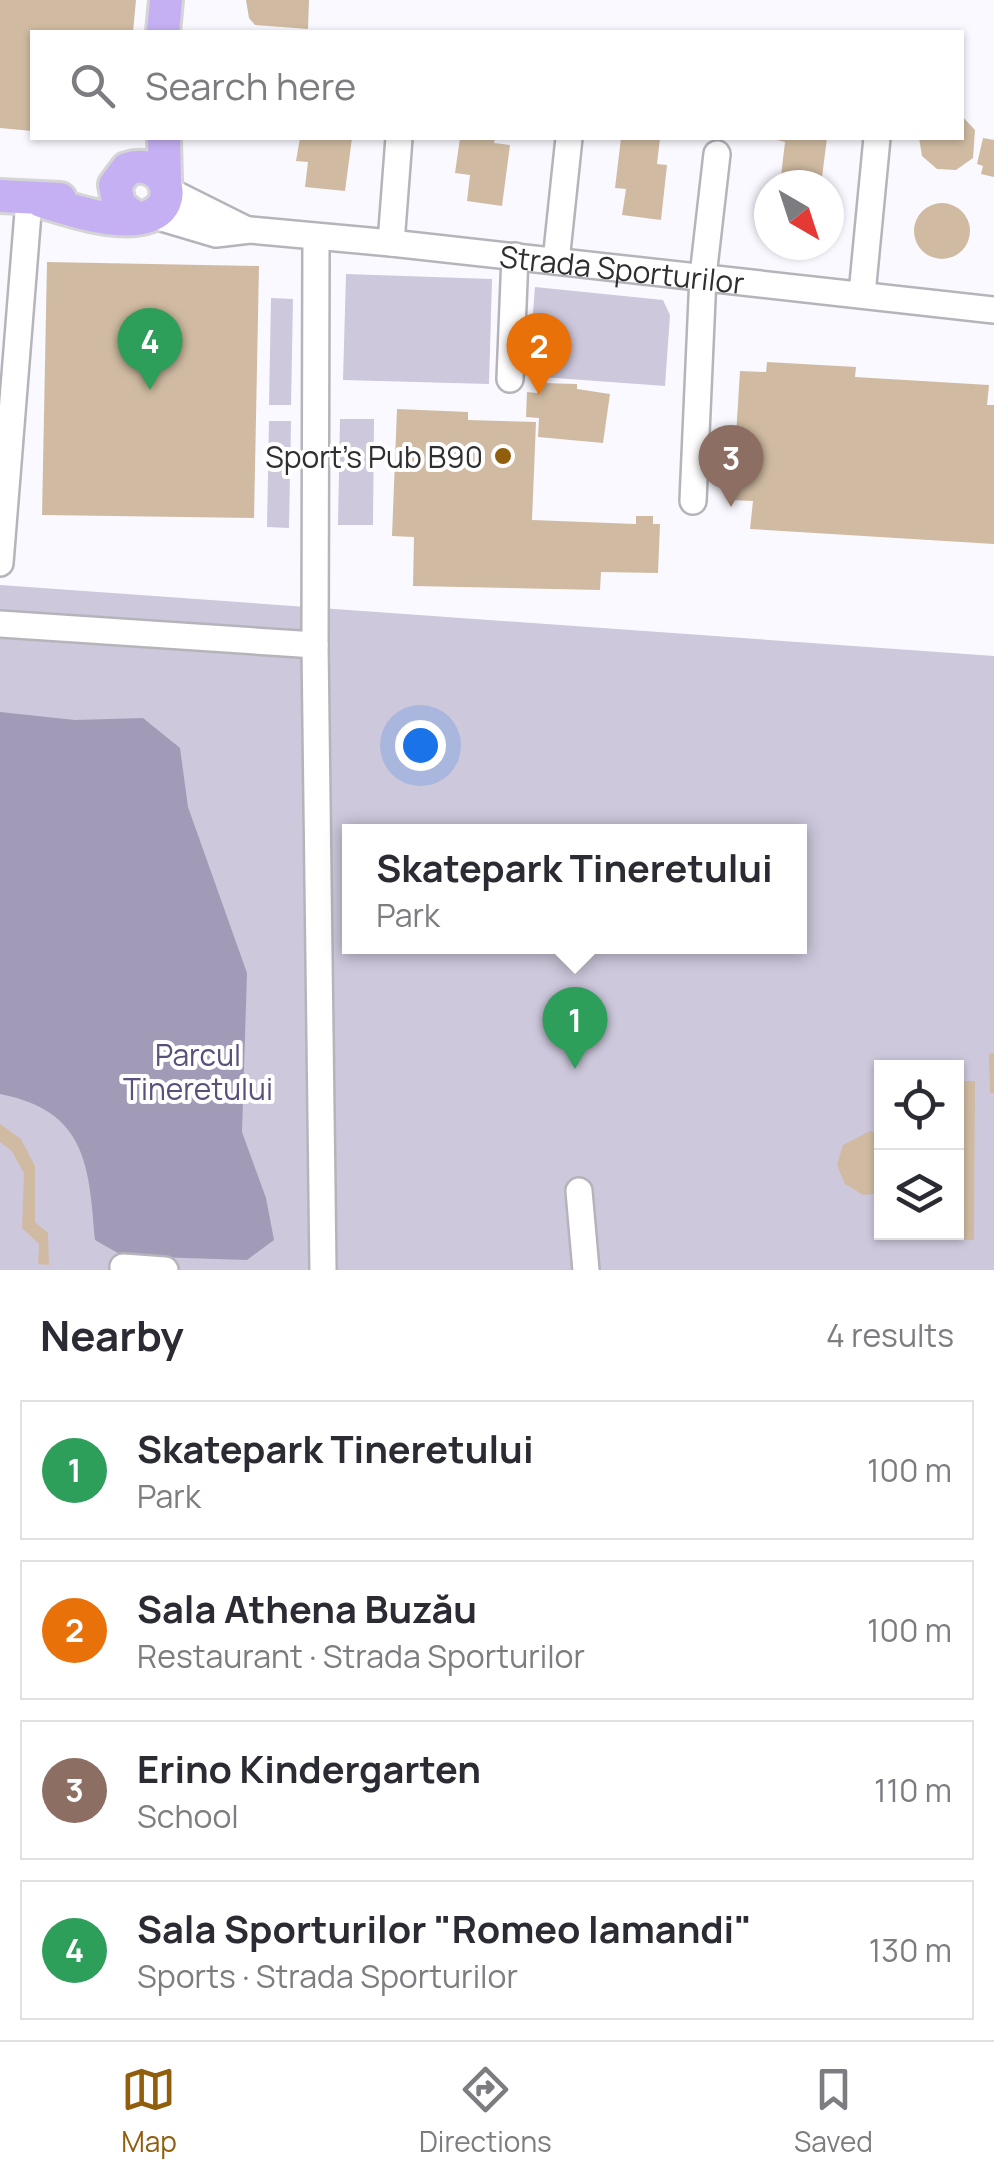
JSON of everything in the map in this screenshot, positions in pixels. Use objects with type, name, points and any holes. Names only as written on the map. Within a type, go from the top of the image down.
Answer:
[{"type":"main road","points":[[164,30],[166,0]]},
{"type":"main road","points":[[143,140],[115,195],[118,205],[155,201]]},
{"type":"main road","points":[[155,201],[164,140]]},
{"type":"main road","points":[[23,199],[78,197],[124,172],[149,167],[155,201]]},
{"type":"main road","name":"Strada Sporturilor","points":[[23,199],[75,212],[155,201]]},
{"type":"street","points":[[391,244],[399,140]]},
{"type":"street","points":[[556,261],[569,140]]},
{"type":"street","points":[[862,294],[877,140]]},
{"type":"street","points":[[693,501],[703,276],[718,154]]},
{"type":"street","points":[[0,563],[23,199]]},
{"type":"street","name":"Strada Sporturilor","points":[[155,201],[195,231],[216,234],[250,230],[994,310]]},
{"type":"street","points":[[316,239],[314,645],[323,1270]]},
{"type":"street","points":[[510,379],[515,256]]},
{"type":"street","points":[[0,624],[314,645]]},
{"type":"street","points":[[580,1192],[586,1270]]},
{"type":"street","points":[[122,1267],[165,1270]]},
{"type":"green space","points":[[346,274],[492,279],[489,384],[343,380]]},
{"type":"green space","points":[[535,287],[663,300],[670,315],[665,386],[528,376]]},
{"type":"green space","points":[[271,298],[293,299],[291,405],[269,405]]},
{"type":"green space","points":[[340,419],[374,419],[373,525],[338,525]]},
{"type":"green space","points":[[269,421],[291,421],[289,528],[267,527]]},
{"type":"green space","name":"Parcul Tineretului","points":[[0,585],[994,656],[994,1270],[0,1270]]},
{"type":"shaded area","points":[[0,712],[75,720],[143,718],[180,748],[188,807],[247,973],[242,1132],[266,1198],[274,1240],[247,1260],[123,1256],[95,1240],[90,1188],[78,1145],[50,1113],[0,1094]]},
{"type":"building","points":[[0,0],[136,0],[133,30],[30,30],[30,131],[0,128]]},
{"type":"building","points":[[246,0],[309,0],[308,29],[255,25],[249,18]]},
{"type":"building","points":[[964,118],[975,130],[973,158],[956,170],[937,169],[922,156],[919,140],[964,140]]},
{"type":"building","points":[[983,138],[994,140],[994,177],[981,174],[983,166],[977,164]]},
{"type":"building","points":[[300,140],[352,140],[345,191],[305,187],[308,162],[296,161]]},
{"type":"building","points":[[460,140],[495,140],[494,143],[510,145],[502,206],[467,201],[470,175],[455,173]]},
{"type":"building","points":[[621,140],[660,140],[657,164],[667,165],[661,220],[622,215],[626,189],[615,188]]},
{"type":"building","points":[[777,140],[827,140],[823,170],[782,170],[785,142]]},
{"type":"building","points":[[942,203],[962,211],[970,231],[962,251],[942,259],[922,251],[914,231],[922,211]]},
{"type":"building","points":[[47,262],[259,266],[254,518],[42,515]]},
{"type":"building","points":[[767,362],[856,367],[855,377],[989,385],[987,405],[994,405],[994,544],[750,529],[753,501],[732,500],[740,371],[766,372]]},
{"type":"building","points":[[577,384],[577,389],[610,394],[603,443],[538,437],[539,418],[526,417],[527,392],[537,393],[537,385]]},
{"type":"building","points":[[397,409],[468,412],[468,420],[536,422],[532,520],[636,524],[636,516],[653,516],[653,524],[660,524],[658,573],[601,572],[600,590],[413,586],[414,537],[392,536]]},
{"type":"building","points":[[994,1053],[994,1093],[990,1093],[989,1054]]},
{"type":"building","points":[[964,1081],[975,1081],[974,1240],[964,1240]]},
{"type":"building","points":[[0,1124],[21,1139],[35,1166],[35,1222],[48,1233],[49,1265],[38,1264],[39,1244],[22,1228],[24,1173],[11,1150],[0,1142]]},
{"type":"building","points":[[874,1132],[874,1194],[863,1195],[845,1184],[837,1165],[843,1145]]},
{"type":"place","name":"Sala Sporturilor \"Romeo Iamandi\"","points":[[150,390]]},
{"type":"place","name":"Sala Athena Buzău","points":[[539,395]]},
{"type":"place","name":"Sport's Pub B90","points":[[503,456]]},
{"type":"place","name":"Erino Kindergarten","points":[[731,507]]},
{"type":"place","name":"Skatepark Tineretului","points":[[575,1069]]}]
